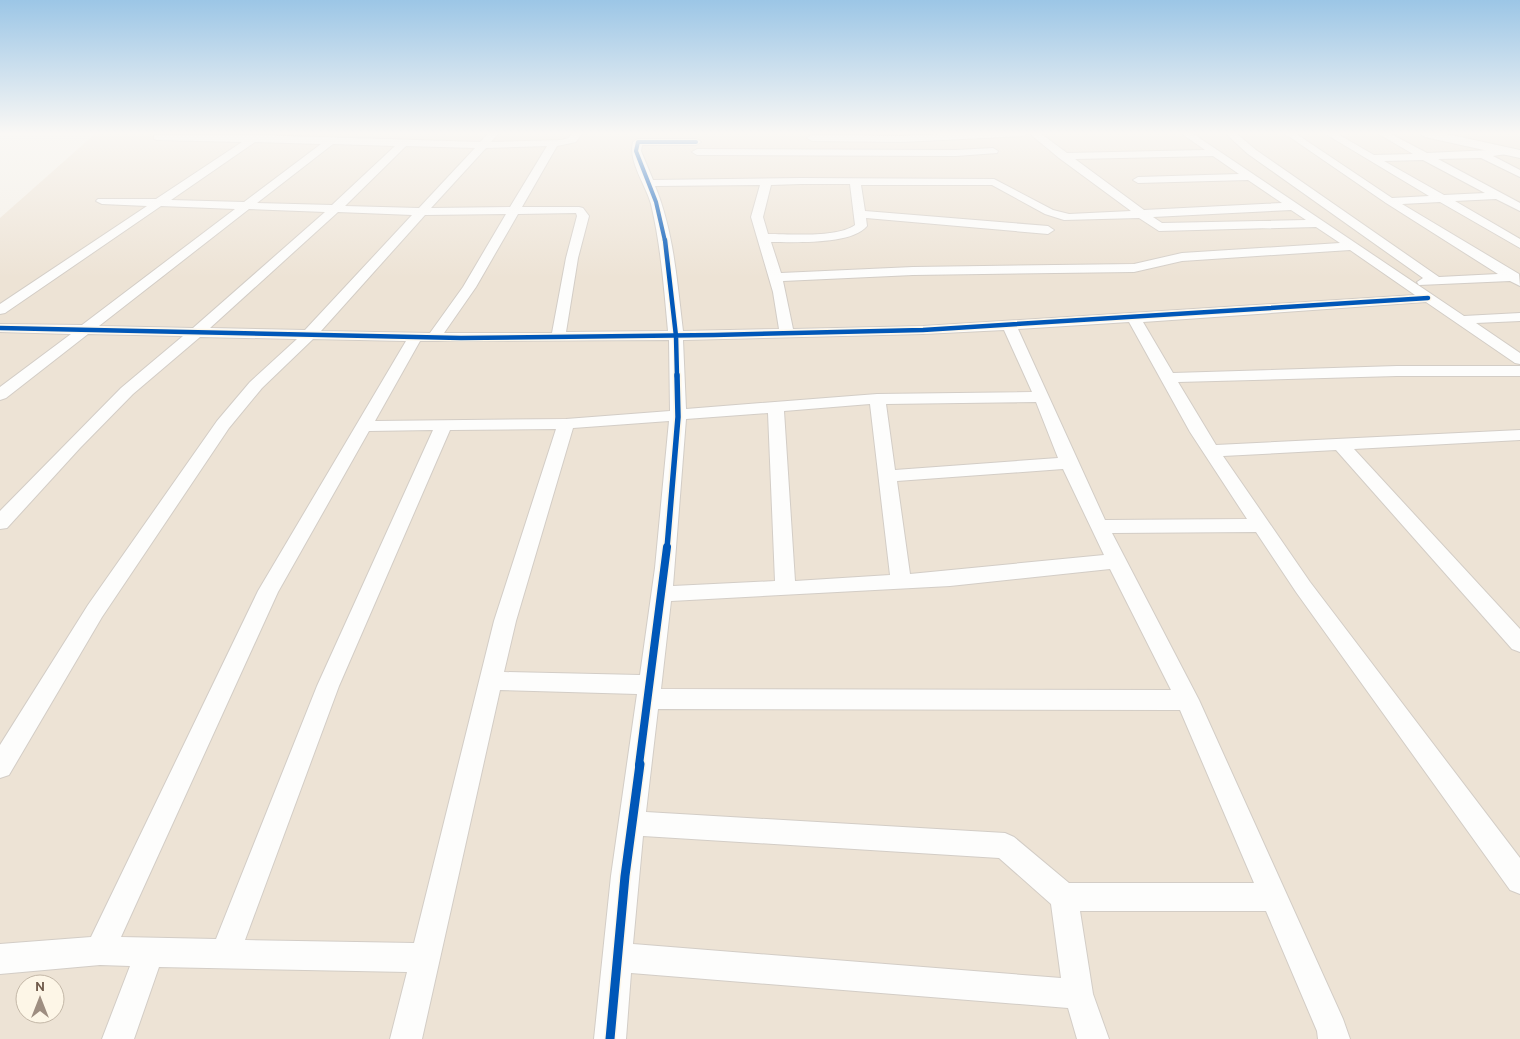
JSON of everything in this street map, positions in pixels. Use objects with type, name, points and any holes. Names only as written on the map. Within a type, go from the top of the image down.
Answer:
[{"type":"street","points":[[0,310],[190,181]]},
{"type":"street","points":[[0,395],[277,181]]},
{"type":"street","points":[[0,523],[127,391],[196,334],[366,181]]},
{"type":"street","points":[[0,767],[95,611],[223,425],[256,385],[308,336],[451,181]]},
{"type":"street","points":[[100,951],[268,591],[364,426],[425,338],[469,287],[531,181]]},
{"type":"street","points":[[610,1039],[632,823],[662,594],[678,417],[676,336],[666,245],[656,202],[649,183],[668,181]]},
{"type":"street","points":[[755,181],[766,182],[757,217],[780,292],[787,334]]},
{"type":"street","points":[[763,238],[853,232],[861,226],[855,181]]},
{"type":"street","points":[[923,181],[994,182],[1049,212],[1068,218],[1293,206]]},
{"type":"street","points":[[1097,181],[1156,226],[1169,228],[1317,223]]},
{"type":"street","points":[[1257,181],[1520,360]]},
{"type":"street","points":[[1294,181],[1436,281]]},
{"type":"street","points":[[1361,181],[1517,279]]},
{"type":"street","points":[[1414,181],[1520,244]]},
{"type":"street","points":[[1472,181],[1520,208]]},
{"type":"street","points":[[1390,201],[1520,194]]},
{"type":"street","points":[[102,201],[424,212],[579,210],[583,213],[558,337]]},
{"type":"street","points":[[859,214],[1048,230]]},
{"type":"street","points":[[774,277],[914,271],[1134,268],[1182,257],[1352,246]]},
{"type":"street","points":[[1406,282],[1517,279]]},
{"type":"street","points":[[0,328],[425,338],[787,334],[923,330],[1428,298]]},
{"type":"street","points":[[1462,320],[1520,317]]},
{"type":"street","points":[[1134,318],[1210,450],[1303,587],[1520,880]]},
{"type":"street","points":[[1009,325],[1099,527],[1187,700],[1332,1030],[1334,1039]]},
{"type":"street","points":[[1168,378],[1397,371],[1520,371]]},
{"type":"street","points":[[364,426],[566,424],[678,417],[877,399],[1042,397]]},
{"type":"street","points":[[877,399],[901,582]]},
{"type":"street","points":[[776,408],[786,589]]},
{"type":"street","points":[[406,1039],[505,621],[566,424]]},
{"type":"street","points":[[225,954],[328,686],[444,425]]},
{"type":"street","points":[[1210,450],[1520,435]]},
{"type":"street","points":[[1340,444],[1520,643]]},
{"type":"street","points":[[887,476],[1069,463]]},
{"type":"street","points":[[1099,527],[1261,525]]},
{"type":"street","points":[[662,594],[901,582],[1116,562]]},
{"type":"street","points":[[490,681],[649,692],[1187,700]]},
{"type":"street","points":[[632,823],[1005,846],[1064,897],[1274,897]]},
{"type":"street","points":[[1064,897],[1078,994],[1093,1039]]},
{"type":"street","points":[[0,959],[100,951],[425,958]]},
{"type":"street","points":[[118,1039],[150,952]]},
{"type":"street","points":[[617,957],[1078,994]]},
{"type":"shaded area","points":[[41,181],[1520,181],[1520,1039],[0,1039],[0,218]]},
{"type":"cycle path","points":[[610,1039],[625,876],[665,568],[678,417],[676,336],[666,245],[656,202],[648,181]]},
{"type":"cycle path","points":[[0,328],[461,338],[714,335],[923,330],[1428,298]]}]
